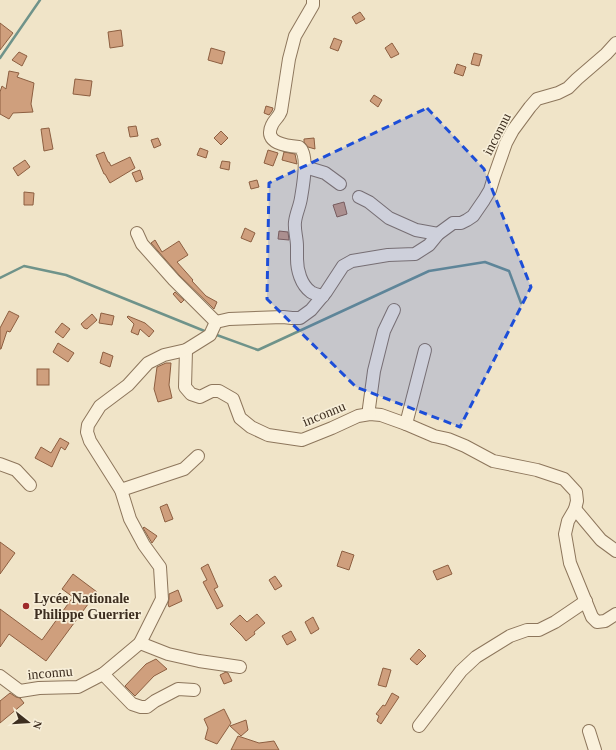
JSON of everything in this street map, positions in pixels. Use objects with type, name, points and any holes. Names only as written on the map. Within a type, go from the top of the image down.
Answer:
[{"type":"street","points":[[313,0],[313,5],[295,36],[287,72],[281,112],[271,126],[270,131],[271,137],[275,141],[280,144],[299,147],[304,154],[305,167],[301,198],[295,221],[297,260],[301,278],[305,286],[312,292],[323,296]]},
{"type":"street","name":"inconnu","points":[[0,676],[20,691],[38,688],[78,687],[103,674],[140,643],[162,599],[160,567],[144,545],[130,519],[120,490],[90,442],[88,425],[100,406],[128,385],[148,363],[164,355],[186,350],[214,327],[229,319],[282,317],[300,318],[311,310],[323,296],[343,266],[352,261],[388,255],[415,254],[428,245],[438,234],[453,224],[460,223],[473,216],[490,190],[506,143],[513,130],[530,107],[537,99],[558,94],[568,88],[616,43]]},
{"type":"street","points":[[305,167],[325,173],[340,184]]},
{"type":"street","points":[[360,197],[369,202],[389,218],[416,230],[438,234]]},
{"type":"street","points":[[137,233],[142,244],[214,327]]},
{"type":"street","points":[[370,414],[369,408],[374,371],[384,331],[394,310]]},
{"type":"street","name":"inconnu","points":[[186,350],[185,387],[191,394],[200,397],[212,390],[219,391],[233,399],[240,418],[251,427],[268,435],[302,440],[358,416],[370,414],[381,415],[434,436],[448,439],[493,461],[537,470],[564,479],[576,492],[577,501],[575,509],[568,521],[565,534],[570,563],[592,617],[597,622],[605,621],[616,614]]},
{"type":"street","points":[[406,424],[424,350]]},
{"type":"street","points":[[120,490],[184,469],[198,456]]},
{"type":"street","points":[[0,464],[16,470],[30,485]]},
{"type":"street","points":[[575,509],[600,540],[616,551]]},
{"type":"street","points":[[419,726],[461,671],[476,657],[510,636],[527,630],[539,630],[555,622],[586,601]]},
{"type":"street","points":[[140,643],[168,654],[199,661],[240,667]]},
{"type":"street","points":[[103,674],[132,704],[141,707],[147,707],[178,689],[194,690]]},
{"type":"street","points":[[589,731],[595,750]]},
{"type":"highlighted area","points":[[427,108],[484,169],[531,287],[460,427],[356,387],[267,299],[269,183]]},
{"type":"building","points":[[360,12],[365,19],[356,24],[352,17]]},
{"type":"building","points":[[0,23],[13,33],[0,50]]},
{"type":"building","points":[[121,30],[123,46],[110,48],[108,32]]},
{"type":"building","points":[[334,38],[342,41],[338,51],[330,48]]},
{"type":"building","points":[[392,43],[399,54],[391,58],[385,48]]},
{"type":"building","points":[[211,48],[225,52],[222,64],[208,60]]},
{"type":"building","points":[[19,52],[27,56],[22,66],[12,60]]},
{"type":"building","points":[[474,53],[482,55],[479,66],[471,64]]},
{"type":"building","points":[[457,64],[466,67],[463,76],[454,73]]},
{"type":"building","points":[[9,71],[19,73],[17,77],[34,83],[31,104],[33,112],[13,113],[9,119],[0,114],[0,92],[2,86],[6,89]]},
{"type":"building","points":[[75,79],[92,81],[90,96],[73,94]]},
{"type":"building","points":[[374,95],[382,100],[378,107],[370,101]]},
{"type":"building","points":[[266,106],[273,108],[269,115],[264,113]]},
{"type":"building","points":[[136,126],[138,136],[130,137],[128,127]]},
{"type":"building","points":[[49,128],[53,149],[44,151],[41,129]]},
{"type":"building","points":[[221,131],[228,138],[221,145],[214,138]]},
{"type":"building","points":[[158,138],[161,145],[154,148],[151,140]]},
{"type":"building","points":[[314,138],[315,149],[308,147],[304,142],[304,139]]},
{"type":"building","points":[[200,148],[208,151],[206,158],[197,155]]},
{"type":"building","points":[[268,150],[278,153],[273,166],[264,163]]},
{"type":"building","points":[[104,152],[111,166],[130,157],[135,168],[110,183],[104,174],[96,155]]},
{"type":"building","points":[[284,152],[295,154],[297,164],[282,160]]},
{"type":"building","points":[[25,160],[30,167],[18,176],[13,168]]},
{"type":"building","points":[[222,161],[230,162],[229,170],[220,168]]},
{"type":"building","points":[[140,170],[143,179],[136,182],[132,173]]},
{"type":"building","points":[[257,180],[259,187],[251,189],[249,182]]},
{"type":"building","points":[[24,192],[34,193],[33,205],[24,205]]},
{"type":"building","points":[[344,202],[347,214],[337,217],[333,205]]},
{"type":"building","points":[[245,228],[255,233],[251,242],[241,238]]},
{"type":"building","points":[[279,231],[288,232],[289,240],[278,239]]},
{"type":"building","points":[[155,240],[162,252],[179,241],[188,255],[177,262],[206,296],[217,302],[214,309],[179,275],[151,243]]},
{"type":"building","points":[[175,292],[184,300],[181,303],[173,294]]},
{"type":"building","points":[[9,311],[19,316],[10,332],[7,331],[0,349],[0,328]]},
{"type":"building","points":[[101,313],[114,316],[112,325],[99,323]]},
{"type":"building","points":[[92,314],[97,320],[87,329],[84,328],[81,324]]},
{"type":"building","points":[[128,316],[145,323],[154,331],[149,337],[140,329],[138,335],[131,332],[134,324],[127,317]]},
{"type":"building","points":[[62,323],[70,329],[63,338],[55,332]]},
{"type":"building","points":[[58,343],[74,353],[68,362],[53,352]]},
{"type":"building","points":[[103,352],[113,356],[110,367],[100,363]]},
{"type":"building","points":[[166,363],[171,363],[169,385],[172,398],[158,402],[154,389],[157,367]]},
{"type":"building","points":[[37,369],[49,369],[49,385],[37,385]]},
{"type":"building","points":[[60,438],[69,443],[65,450],[61,447],[52,467],[35,458],[41,447],[51,453]]},
{"type":"building","points":[[167,504],[173,519],[165,522],[160,507]]},
{"type":"building","points":[[144,527],[157,536],[152,543],[143,528]]},
{"type":"building","points":[[0,542],[15,553],[0,574]]},
{"type":"building","points":[[342,551],[354,555],[349,570],[337,566]]},
{"type":"building","points":[[208,564],[218,587],[214,589],[223,606],[217,609],[203,582],[207,580],[201,568]]},
{"type":"building","points":[[448,565],[452,574],[437,580],[433,571]]},
{"type":"building","points":[[73,574],[97,592],[46,661],[9,634],[0,647],[0,609],[42,640],[73,597],[62,589]]},
{"type":"building","points":[[275,576],[282,586],[275,590],[269,580]]},
{"type":"building","points":[[178,590],[182,601],[169,607],[169,594]]},
{"type":"building","points":[[257,614],[265,623],[246,641],[230,624],[240,615],[247,622]]},
{"type":"building","points":[[313,617],[319,629],[311,634],[305,622]]},
{"type":"building","points":[[291,631],[296,640],[287,645],[282,636]]},
{"type":"building","points":[[419,649],[426,656],[417,665],[410,659]]},
{"type":"building","points":[[156,659],[167,669],[154,676],[135,696],[125,686],[146,664]]},
{"type":"building","points":[[383,668],[391,670],[386,687],[378,685]]},
{"type":"building","points":[[226,672],[232,681],[224,684],[220,675]]},
{"type":"building","points":[[10,693],[20,698],[24,703],[0,723],[0,701]]},
{"type":"building","points":[[392,693],[399,697],[381,724],[377,721],[379,716],[376,714],[383,705],[385,706]]},
{"type":"building","points":[[224,709],[231,723],[217,744],[205,739],[208,728],[204,719]]},
{"type":"building","points":[[246,720],[248,730],[241,736],[230,726]]},
{"type":"building","points":[[238,736],[259,743],[274,741],[279,750],[231,750]]},
{"type":"waterway","points":[[0,58],[40,0]]},
{"type":"waterway","points":[[214,334],[258,350],[429,271],[485,262],[509,271],[521,303]]},
{"type":"waterway","points":[[0,278],[24,266],[66,275],[207,332]]},
{"type":"place","name":"Lycée Nationale Philippe Guerrier","points":[[26,606]]}]
